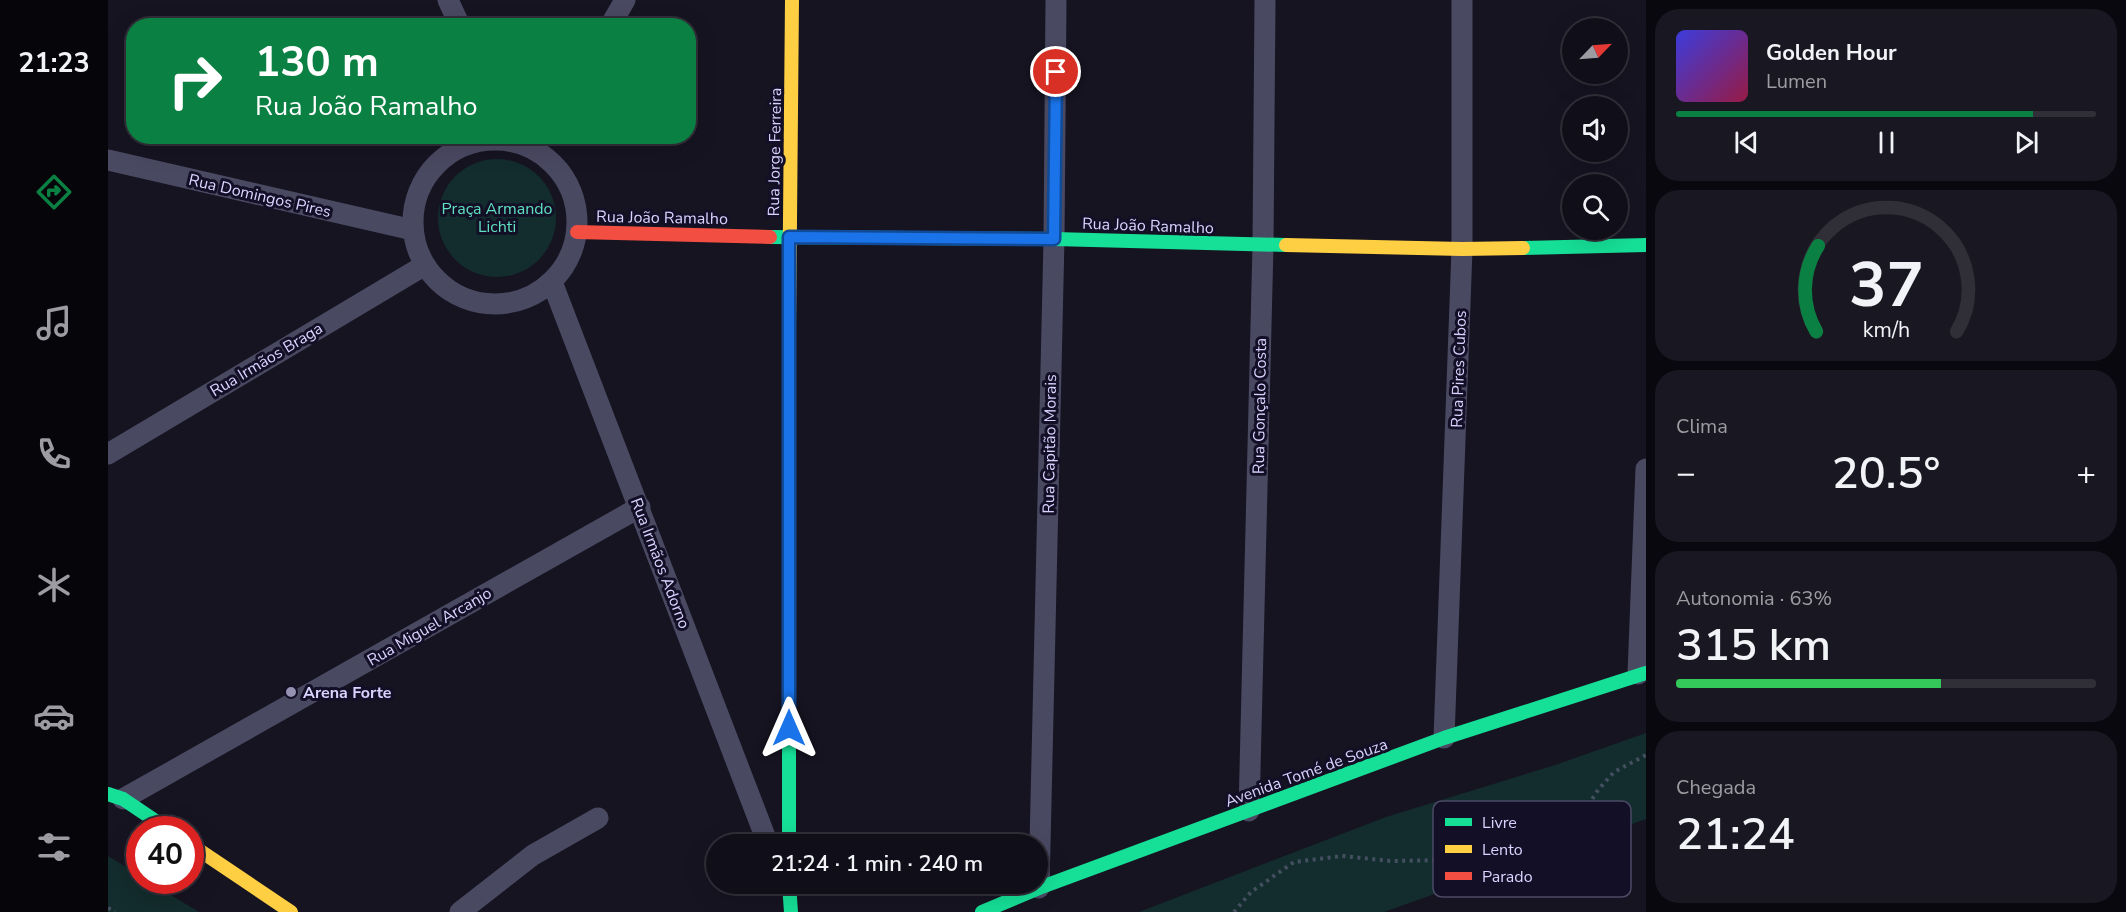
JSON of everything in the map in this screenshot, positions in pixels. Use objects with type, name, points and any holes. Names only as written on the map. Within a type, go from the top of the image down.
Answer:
[{"type":"street","points":[[448,0],[456,18]]},
{"type":"street","points":[[615,18],[625,0]]},
{"type":"street","name":"Rua Jorge Ferreira","points":[[789,834],[789,237],[792,0]]},
{"type":"street","name":"Rua Capitão Morais","points":[[1040,834],[1054,239],[1056,0]]},
{"type":"street","name":"Rua Gonçalo Costa","points":[[1249,811],[1263,245],[1265,0]]},
{"type":"street","name":"Rua Pires Cubos","points":[[1444,738],[1462,249],[1462,0]]},
{"type":"street","points":[[468,144],[440,160],[423,180],[414,204],[413,230],[417,248],[425,265],[440,284],[461,297],[484,304],[509,303],[532,296],[552,282],[569,259],[577,232],[576,208],[570,185],[541,144]]},
{"type":"street","name":"Rua Domingos Pires","points":[[108,160],[413,230]]},
{"type":"street","name":"Rua João Ramalho","points":[[577,232],[789,237],[1054,239],[1462,249],[1646,245]]},
{"type":"street","name":"Rua Irmãos Braga","points":[[108,454],[425,265]]},
{"type":"street","name":"Rua Irmãos Adorno","points":[[552,282],[764,834]]},
{"type":"street","points":[[1642,673],[1646,469]]},
{"type":"street","name":"Rua Miguel Arcanjo","points":[[116,796],[640,507]]},
{"type":"street","name":"Avenida Tomé de Souza","points":[[1048,885],[1444,738],[1642,673]]},
{"type":"street","points":[[116,796],[147,816]]},
{"type":"street","points":[[460,912],[532,855],[598,818]]},
{"type":"street","points":[[204,853],[291,912]]},
{"type":"street","name":"Avenida Tomé de Souza","points":[[982,912],[1025,894]]},
{"type":"path","points":[[1591,801],[1614,772],[1646,755]]},
{"type":"path","points":[[1234,912],[1251,892],[1294,862],[1342,855],[1391,861],[1433,860]]},
{"type":"path","points":[[108,908],[115,912]]},
{"type":"green space","name":"Praça Armando Lichti","points":[[497,159],[519,164],[539,176],[551,196],[556,218],[551,240],[539,260],[519,272],[497,277],[475,272],[455,260],[443,240],[438,218],[443,196],[455,176],[475,164]]},
{"type":"green space","points":[[1646,733],[1646,819],[1631,824],[1631,801],[1438,801],[1555,765]]},
{"type":"green space","points":[[1433,803],[1433,895],[1384,912],[1139,912],[1386,817]]},
{"type":"green space","points":[[108,856],[126,867],[126,894],[169,894],[199,912],[108,912]]},
{"type":"traffic: fast","points":[[770,237],[1054,239],[1286,245]]},
{"type":"traffic: fast","points":[[1523,248],[1646,245]]},
{"type":"traffic: fast","points":[[789,330],[789,834]]},
{"type":"traffic: fast","points":[[982,912],[1039,888],[1444,738],[1646,673]]},
{"type":"traffic: fast","points":[[108,794],[123,799],[148,816]]},
{"type":"traffic: fast","points":[[790,894],[791,912]]},
{"type":"traffic: slow","points":[[789,330],[792,0]]},
{"type":"traffic: slow","points":[[1286,245],[1523,248]]},
{"type":"traffic: slow","points":[[204,853],[291,912]]},
{"type":"traffic: jam","points":[[577,232],[770,237]]},
{"type":"place","name":"Arena Forte","points":[[291,692]]},
{"type":"route","points":[[789,728],[789,237],[1054,239],[1056,72]]}]
